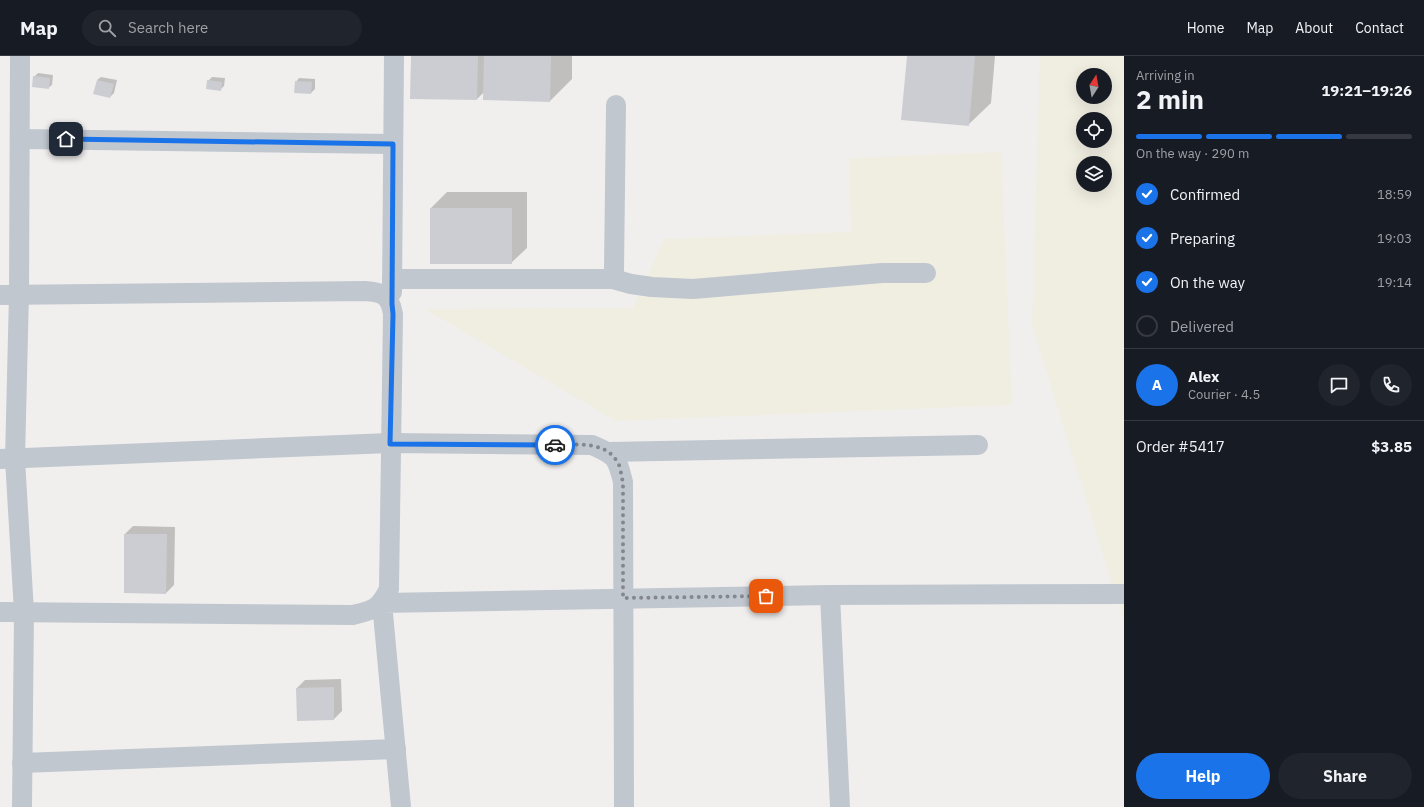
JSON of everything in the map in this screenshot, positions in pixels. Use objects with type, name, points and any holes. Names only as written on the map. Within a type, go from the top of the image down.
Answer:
[{"type":"street","points":[[20,56],[20,139],[9,295],[7,459],[24,612],[22,807]]},
{"type":"street","points":[[0,612],[353,615],[370,611],[382,603],[389,589],[393,314],[394,56]]},
{"type":"street","points":[[613,279],[616,105]]},
{"type":"street","points":[[20,139],[393,144]]},
{"type":"street","points":[[392,279],[613,279],[631,284],[652,287],[694,289],[882,273],[926,273]]},
{"type":"street","points":[[9,295],[376,291],[385,296],[392,304]]},
{"type":"street","points":[[7,459],[390,444],[592,445],[609,452],[978,445]]},
{"type":"street","points":[[609,452],[619,464],[623,482],[624,807]]},
{"type":"street","points":[[382,603],[830,595],[1124,594]]},
{"type":"street","points":[[830,595],[840,807]]},
{"type":"street","points":[[382,603],[401,807]]},
{"type":"street","points":[[22,763],[396,749]]},
{"type":"sand","points":[[1040,56],[1124,56],[1124,622],[1032,325]]},
{"type":"sand","points":[[1001,152],[1012,405],[616,421],[425,309],[633,308],[664,239],[851,232],[849,158]]},
{"type":"building","points":[[411,56],[478,56],[477,100],[410,99]]},
{"type":"building","points":[[484,56],[551,56],[550,102],[483,100]]},
{"type":"building","points":[[907,56],[975,56],[969,126],[901,120]]},
{"type":"building","points":[[33,76],[50,78],[49,89],[32,87]]},
{"type":"building","points":[[97,80],[114,84],[110,98],[93,94]]},
{"type":"building","points":[[207,80],[222,82],[221,91],[206,89]]},
{"type":"building","points":[[295,81],[312,82],[311,94],[294,93]]},
{"type":"building","points":[[430,208],[512,208],[512,264],[430,264]]},
{"type":"building","points":[[124,534],[167,534],[166,594],[124,593]]},
{"type":"building","points":[[334,687],[334,720],[297,721],[296,688]]},
{"type":"way so far","points":[[555,445],[592,445],[609,452],[619,464],[623,482],[623,598],[766,596]]},
{"type":"route","points":[[66,139],[393,144],[393,314],[390,444],[555,445]]}]
